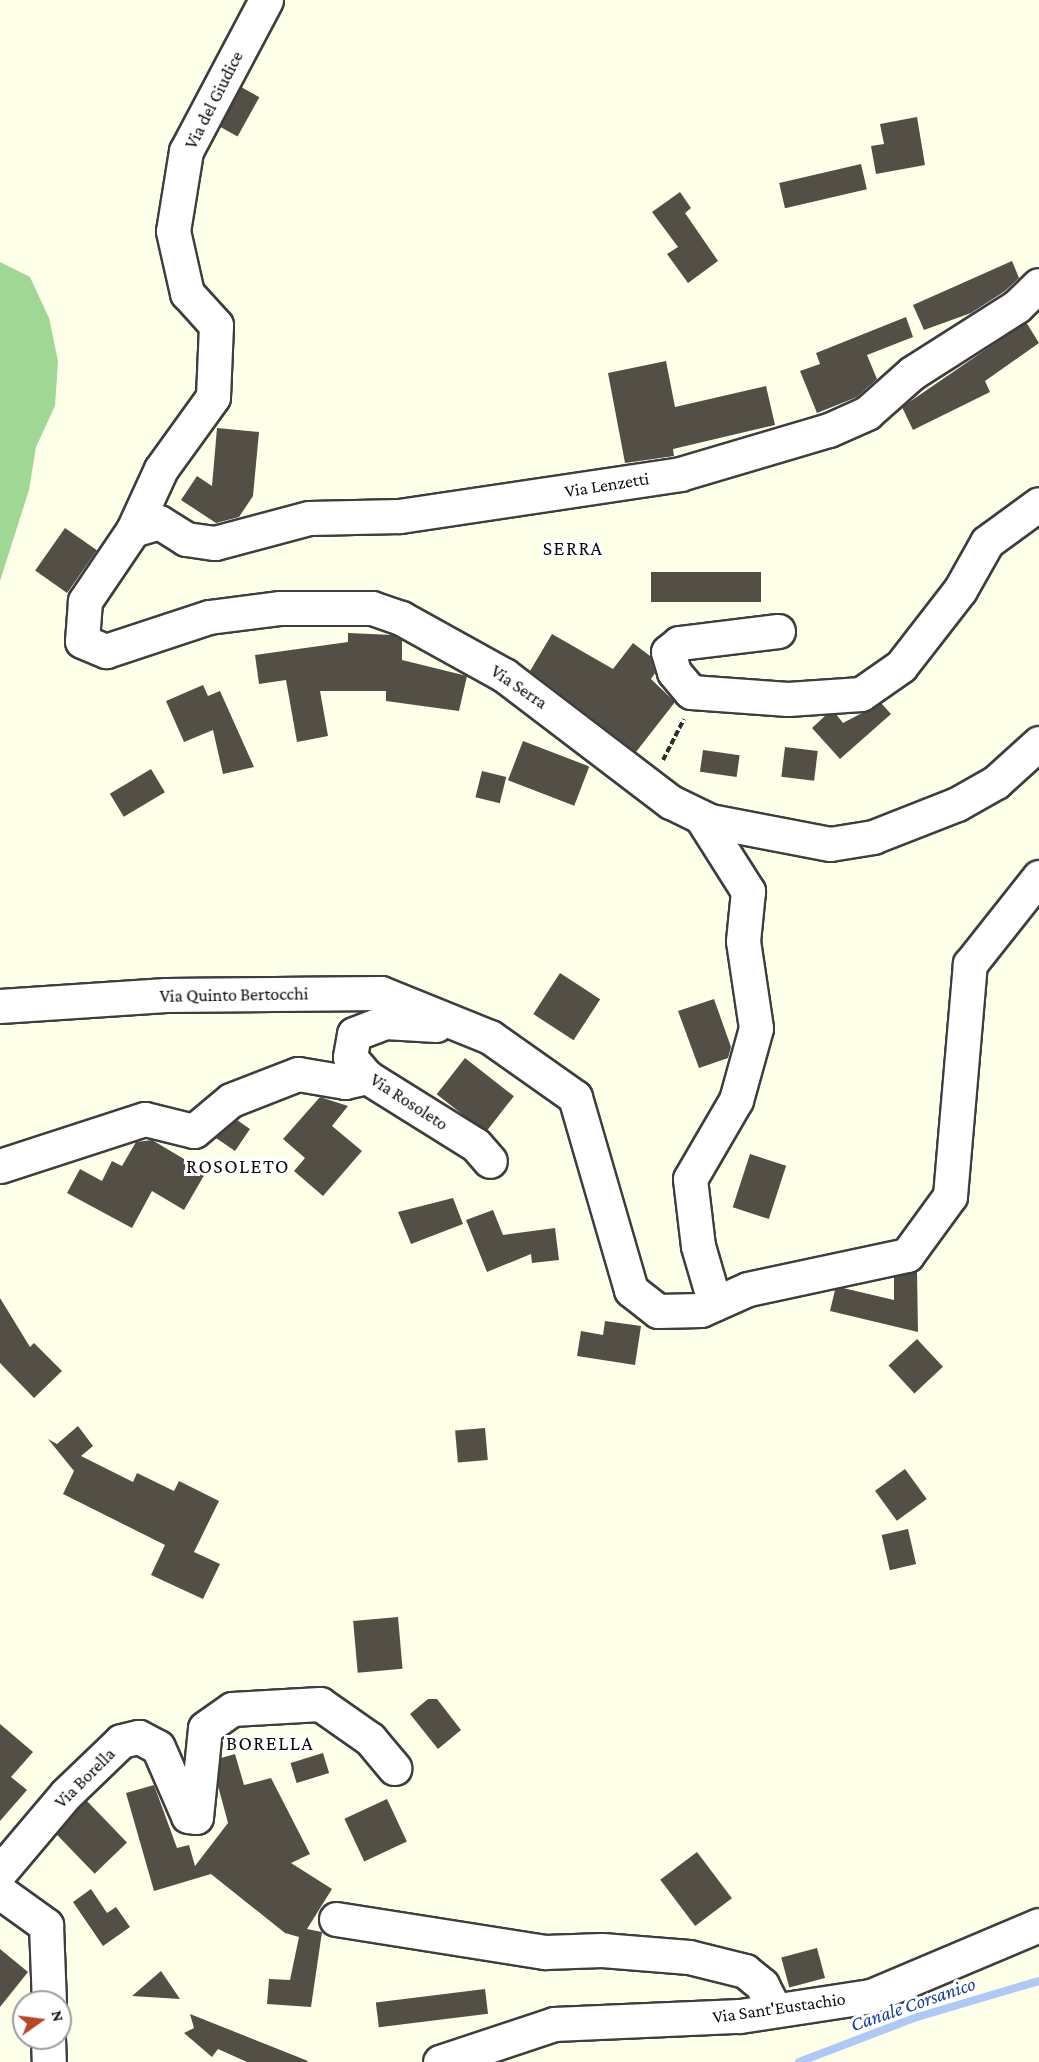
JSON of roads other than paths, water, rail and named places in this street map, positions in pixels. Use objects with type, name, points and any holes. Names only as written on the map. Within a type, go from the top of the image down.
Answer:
[{"type":"street","name":"Via del Giudice","points":[[133,530],[161,470],[213,397],[216,326],[187,293],[173,231],[186,151],[266,0]]},
{"type":"street","name":"Via Lenzetti","points":[[133,530],[159,522],[186,539],[215,543],[309,519],[400,516],[680,474],[829,430],[867,413],[912,373],[1017,306],[1039,285]]},
{"type":"street","points":[[778,631],[679,643],[668,652],[674,672],[691,692],[788,699],[861,694],[901,666],[960,590],[987,542],[1039,504]]},
{"type":"street","name":"Via Serra","points":[[133,530],[85,601],[82,641],[106,651],[209,617],[280,608],[372,608],[401,618],[504,675],[645,785],[701,817],[830,844],[873,837],[957,804],[996,782],[1039,744]]},
{"type":"street","points":[[701,817],[748,891],[743,941],[756,1028],[736,1100],[690,1179],[698,1246],[715,1304]]},
{"type":"street","name":"Via Quinto Bertocchi","points":[[0,1006],[166,995],[381,993],[490,1037],[575,1097],[631,1290],[658,1311],[701,1310],[748,1289],[907,1255],[950,1196],[970,964],[1039,877]]},
{"type":"street","name":"Via Rosoleto","points":[[462,1026],[385,1022],[354,1034],[350,1057],[367,1077],[476,1145],[490,1161]]},
{"type":"street","points":[[0,1166],[145,1119],[194,1131],[231,1100],[297,1074],[345,1082],[367,1077]]},
{"type":"street","name":"Via Borella","points":[[0,1872],[66,1794],[121,1741],[139,1737],[158,1748],[188,1816],[196,1817],[205,1728],[232,1709],[320,1704],[370,1739],[394,1768]]},
{"type":"street","points":[[0,1892],[46,1925],[48,1990]]},
{"type":"street","points":[[336,1919],[545,1952],[602,1950],[689,1957],[745,1971],[762,1985],[775,2010]]},
{"type":"street","name":"Via Sant'Eustachio","points":[[440,2062],[554,2024],[775,2010],[871,1996],[1039,1925]]},
{"type":"waterway","name":"Canale Corsanico","points":[[799,2062],[914,2018],[1039,1981]]},
{"type":"district","name":"SERRA","points":[[573,548]]},
{"type":"district","name":"ROSOLETO","points":[[238,1166]]},
{"type":"district","name":"BORELLA","points":[[270,1743]]}]
